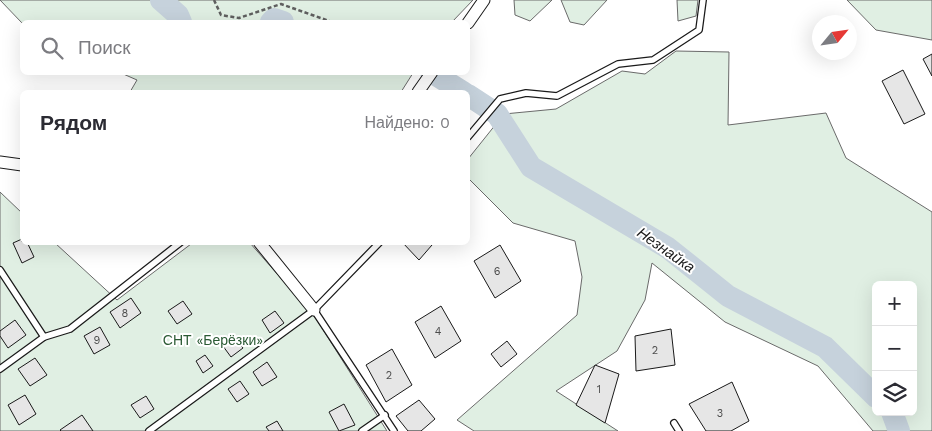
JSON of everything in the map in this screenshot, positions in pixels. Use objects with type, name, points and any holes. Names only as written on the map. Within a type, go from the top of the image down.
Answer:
[{"type":"street","points":[[470,20],[484,0]]},
{"type":"street","points":[[419,90],[430,75]]},
{"type":"street","points":[[0,162],[20,165]]},
{"type":"street","points":[[261,245],[314,310]]},
{"type":"lane","points":[[470,135],[500,98],[526,92],[557,96],[618,64],[653,60],[699,30],[703,0]]},
{"type":"lane","points":[[0,369],[44,338],[70,329],[177,245]]},
{"type":"lane","points":[[149,431],[314,310],[377,245]]},
{"type":"lane","points":[[0,270],[44,338]]},
{"type":"lane","points":[[314,310],[394,431]]},
{"type":"lane","points":[[362,431],[385,415]]},
{"type":"lane","points":[[674,423],[679,431]]},
{"type":"path","points":[[214,0],[222,15],[239,18],[280,4],[326,20]]},
{"type":"green space","points":[[0,0],[473,0],[454,20],[20,21]]},
{"type":"green space","points":[[514,0],[552,0],[530,21],[515,15]]},
{"type":"green space","points":[[561,0],[607,0],[584,25],[570,22]]},
{"type":"green space","points":[[677,0],[698,0],[696,16],[678,21]]},
{"type":"green space","points":[[847,0],[932,0],[932,40],[876,30]]},
{"type":"green space","points":[[676,51],[729,52],[728,125],[826,113],[846,158],[932,212],[932,431],[873,431],[818,366],[725,322],[652,263],[645,300],[617,351],[556,391],[618,431],[474,431],[457,420],[577,315],[582,277],[575,241],[513,223],[470,180],[470,156],[504,114],[556,109],[622,71],[645,74]]},
{"type":"green space","points":[[126,75],[412,75],[402,90],[131,90],[137,80]]},
{"type":"green space","name":"СНТ «Берёзки»","points":[[0,192],[20,211],[20,245],[57,245],[117,300],[190,245],[252,245],[315,317],[387,431],[0,431]]},
{"type":"building","points":[[932,54],[932,76],[923,59]]},
{"type":"building","points":[[903,70],[925,114],[904,124],[882,81]]},
{"type":"building","points":[[20,240],[20,245],[28,245],[34,257],[22,263],[13,243]]},
{"type":"building","points":[[405,245],[432,245],[419,260]]},
{"type":"building","points":[[500,245],[521,281],[495,298],[474,261]]},
{"type":"building","points":[[131,298],[141,313],[120,328],[110,312]]},
{"type":"building","points":[[183,301],[192,314],[177,324],[168,311]]},
{"type":"building","points":[[441,306],[461,341],[435,358],[415,322]]},
{"type":"building","points":[[275,311],[284,323],[270,333],[262,320]]},
{"type":"building","points":[[15,320],[26,335],[8,348],[0,336],[0,331]]},
{"type":"building","points":[[100,327],[110,345],[94,354],[84,336]]},
{"type":"building","points":[[671,329],[675,365],[636,371],[635,336]]},
{"type":"building","points":[[232,334],[243,348],[231,357],[220,342]]},
{"type":"building","points":[[507,341],[517,354],[501,367],[491,354]]},
{"type":"building","points":[[392,349],[412,385],[386,402],[366,365]]},
{"type":"building","points":[[205,355],[213,366],[203,373],[196,361]]},
{"type":"building","points":[[35,358],[47,375],[30,386],[18,369]]},
{"type":"building","points":[[267,362],[277,377],[262,386],[253,372]]},
{"type":"building","points":[[595,365],[619,374],[605,423],[576,405]]},
{"type":"building","points":[[240,381],[249,394],[237,402],[228,389]]},
{"type":"building","points":[[732,382],[749,421],[731,431],[706,431],[689,404]]},
{"type":"building","points":[[25,395],[36,414],[19,425],[8,405]]},
{"type":"building","points":[[146,396],[154,409],[140,418],[131,405]]},
{"type":"building","points":[[419,400],[435,419],[421,431],[408,431],[396,416]]},
{"type":"building","points":[[344,404],[355,425],[339,431],[329,412]]},
{"type":"building","points":[[82,415],[93,431],[60,430]]},
{"type":"building","points":[[277,421],[283,431],[269,431],[266,427]]},
{"type":"waterway","name":"Незнайка","points":[[161,0],[178,15],[180,20]]},
{"type":"waterway","name":"Незнайка","points":[[273,20],[277,20]]},
{"type":"waterway","name":"Незнайка","points":[[436,75],[460,90]]},
{"type":"waterway","name":"Незнайка","points":[[470,96],[497,114],[531,167],[668,248],[728,296],[825,347],[872,393]]},
{"type":"waterway","name":"Незнайка","points":[[893,416],[899,431]]}]
